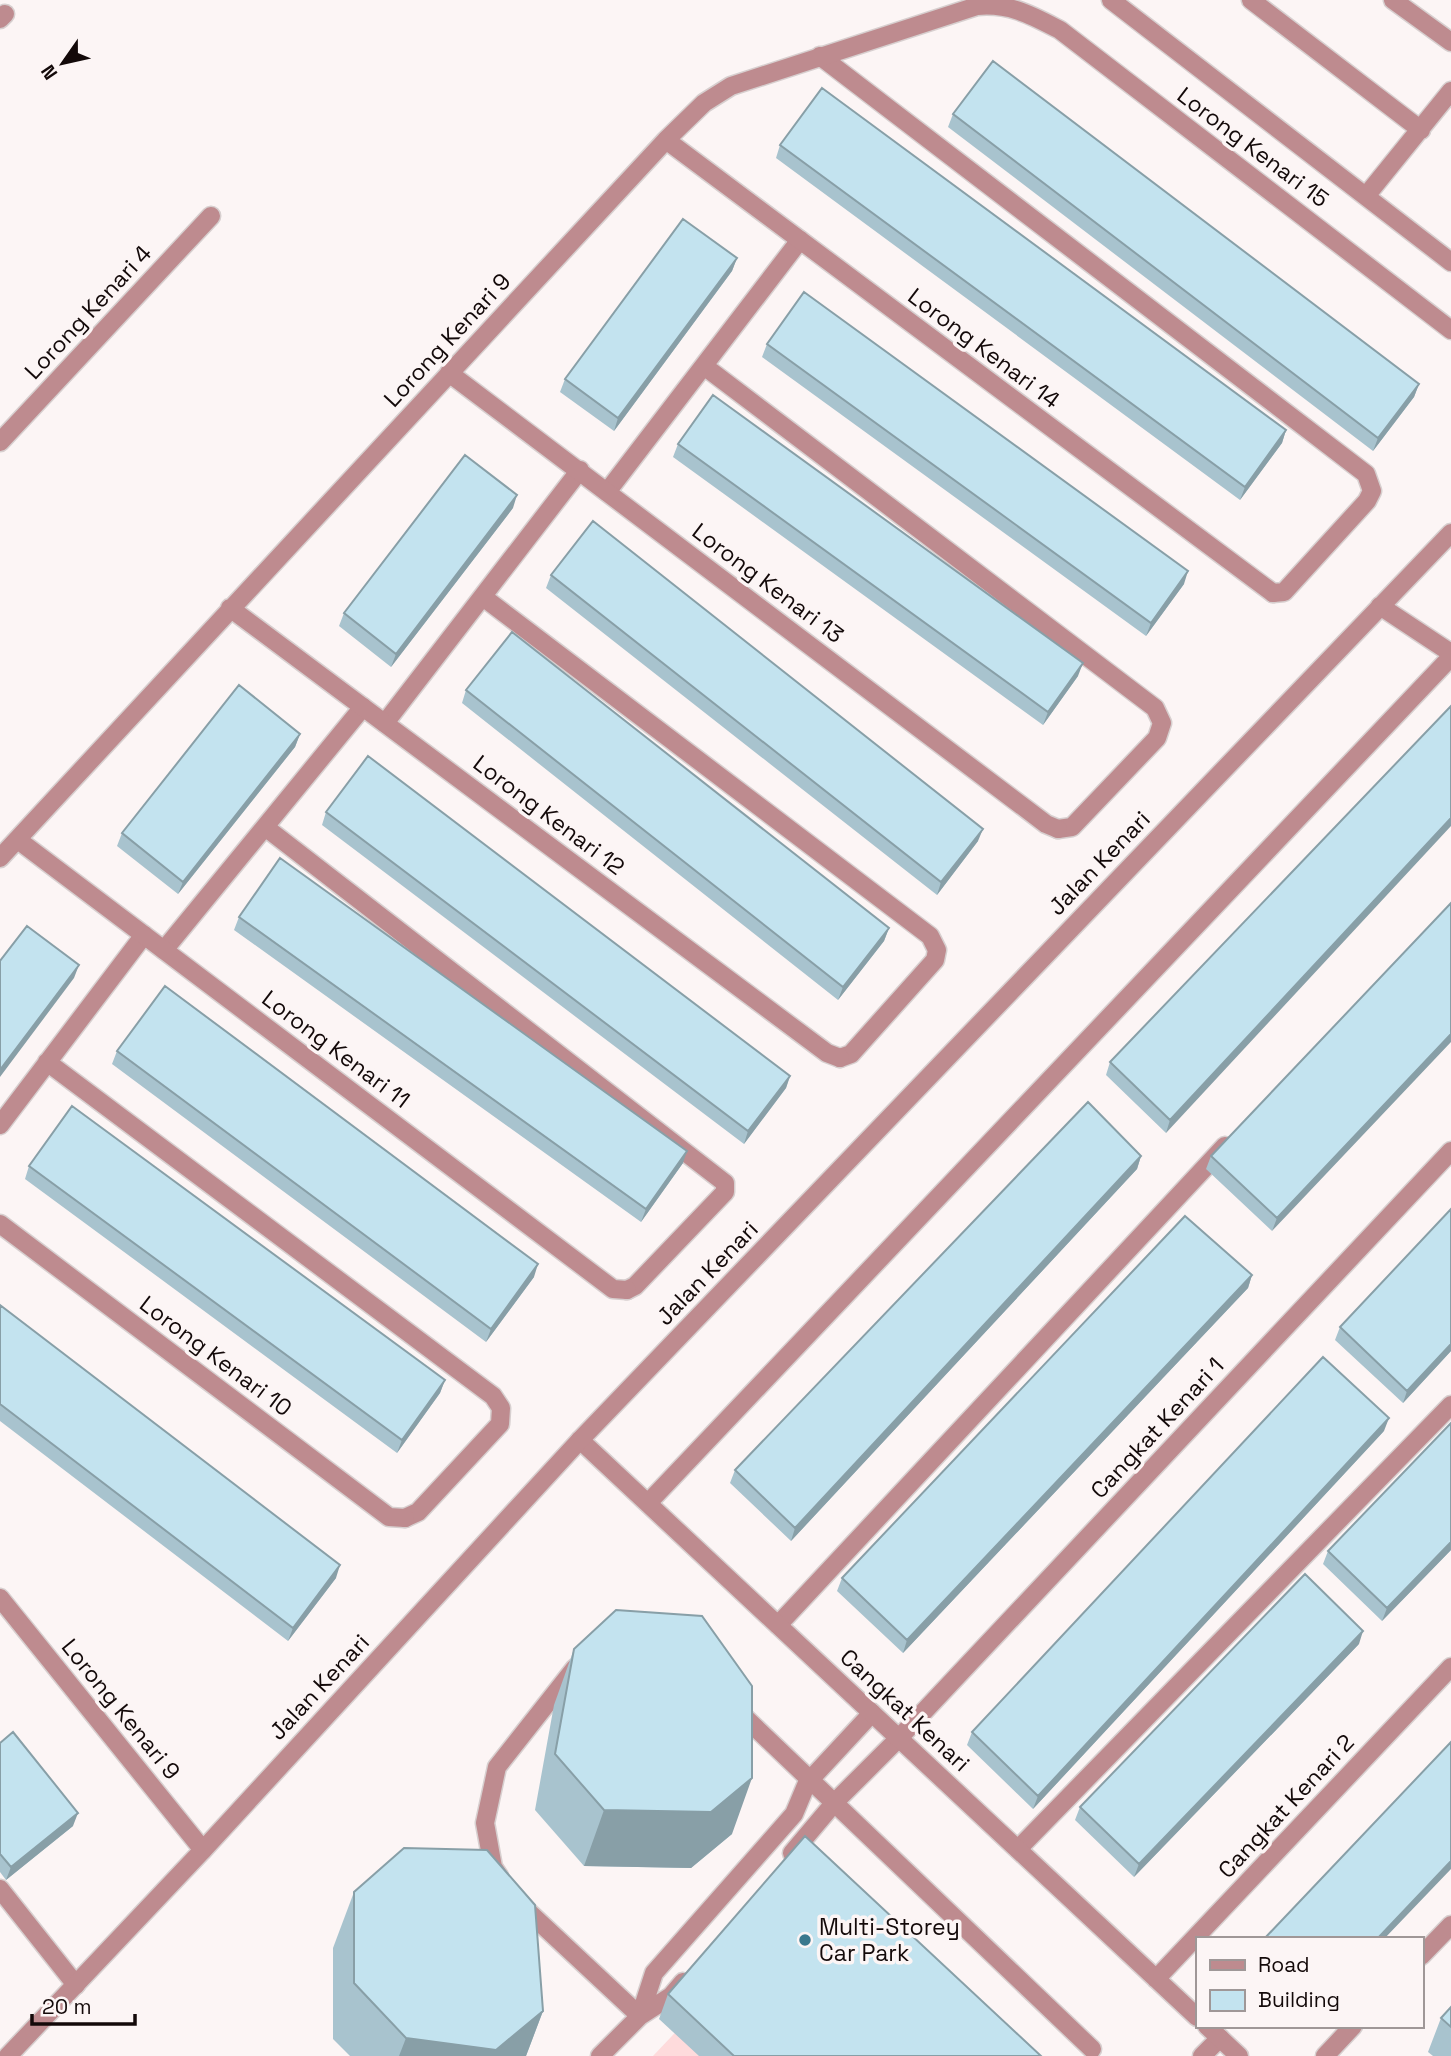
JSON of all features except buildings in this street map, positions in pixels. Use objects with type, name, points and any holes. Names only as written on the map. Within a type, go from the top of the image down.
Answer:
[{"type":"street","points":[[1111,0],[1451,262]]},
{"type":"street","points":[[1251,0],[1421,130]]},
{"type":"street","points":[[1393,0],[1451,42]]},
{"type":"street","name":"Lorong Kenari 9","points":[[0,858],[666,140],[704,103],[731,86],[977,6],[1000,4],[1021,9]]},
{"type":"street","name":"Lorong Kenari 15","points":[[1021,9],[1060,30],[1451,330]]},
{"type":"street","name":"Lorong Kenari 14","points":[[666,140],[1272,593],[1284,592],[1367,501],[1371,491],[1366,474],[820,56]]},
{"type":"street","points":[[1366,196],[1451,91]]},
{"type":"street","name":"Lorong Kenari 4","points":[[0,442],[211,216]]},
{"type":"street","points":[[607,492],[800,240]]},
{"type":"street","name":"Lorong Kenari 13","points":[[449,373],[1046,824],[1058,829],[1072,827],[1157,738],[1162,723],[1155,708],[704,366]]},
{"type":"street","points":[[385,723],[580,470]]},
{"type":"street","name":"Jalan Kenari","points":[[8,2056],[203,1850],[580,1440],[1451,533]]},
{"type":"street","name":"Lorong Kenari 12","points":[[230,608],[827,1054],[840,1058],[851,1054],[935,960],[937,950],[930,936],[483,597]]},
{"type":"street","points":[[648,1503],[1451,655],[1380,606]]},
{"type":"street","points":[[164,950],[363,707]]},
{"type":"street","name":"Lorong Kenari 11","points":[[18,839],[613,1289],[627,1290],[635,1286],[725,1192],[725,1183],[265,827]]},
{"type":"street","points":[[0,1125],[144,935]]},
{"type":"street","name":"Lorong Kenari 10","points":[[0,1224],[389,1517],[405,1518],[418,1512],[500,1424],[501,1408],[492,1396],[47,1062]]},
{"type":"street","points":[[778,1625],[1241,1129]]},
{"type":"street","name":"Cangkat Kenari 1","points":[[783,1863],[835,1802],[899,1738],[1451,1151]]},
{"type":"street","points":[[1018,1849],[1451,1405]]},
{"type":"street","name":"Cangkat Kenari","points":[[580,1440],[1196,2016]]},
{"type":"street","name":"Lorong Kenari 9","points":[[0,1598],[203,1850]]},
{"type":"street","points":[[588,1651],[497,1767],[485,1823],[493,1867],[510,1895],[639,2016]]},
{"type":"street","name":"Cangkat Kenari 2","points":[[1156,1979],[1451,1667]]},
{"type":"street","points":[[723,1696],[1092,2049]]},
{"type":"street","points":[[639,2016],[654,1973],[794,1814],[811,1779],[872,1713]]},
{"type":"street","points":[[0,1889],[76,1984]]},
{"type":"street","points":[[1423,1954],[1451,1925]]},
{"type":"street","points":[[600,2056],[639,2016],[671,1996],[697,1965]]},
{"type":"street","points":[[1325,2056],[1351,2028]]},
{"type":"street","points":[[1202,2056],[1213,2032],[1240,2056]]},
{"type":"shaded area","points":[[689,2018],[729,2056],[653,2056]]},
{"type":"place","name":"Multi-Storey Car Park","points":[[805,1940]]}]
